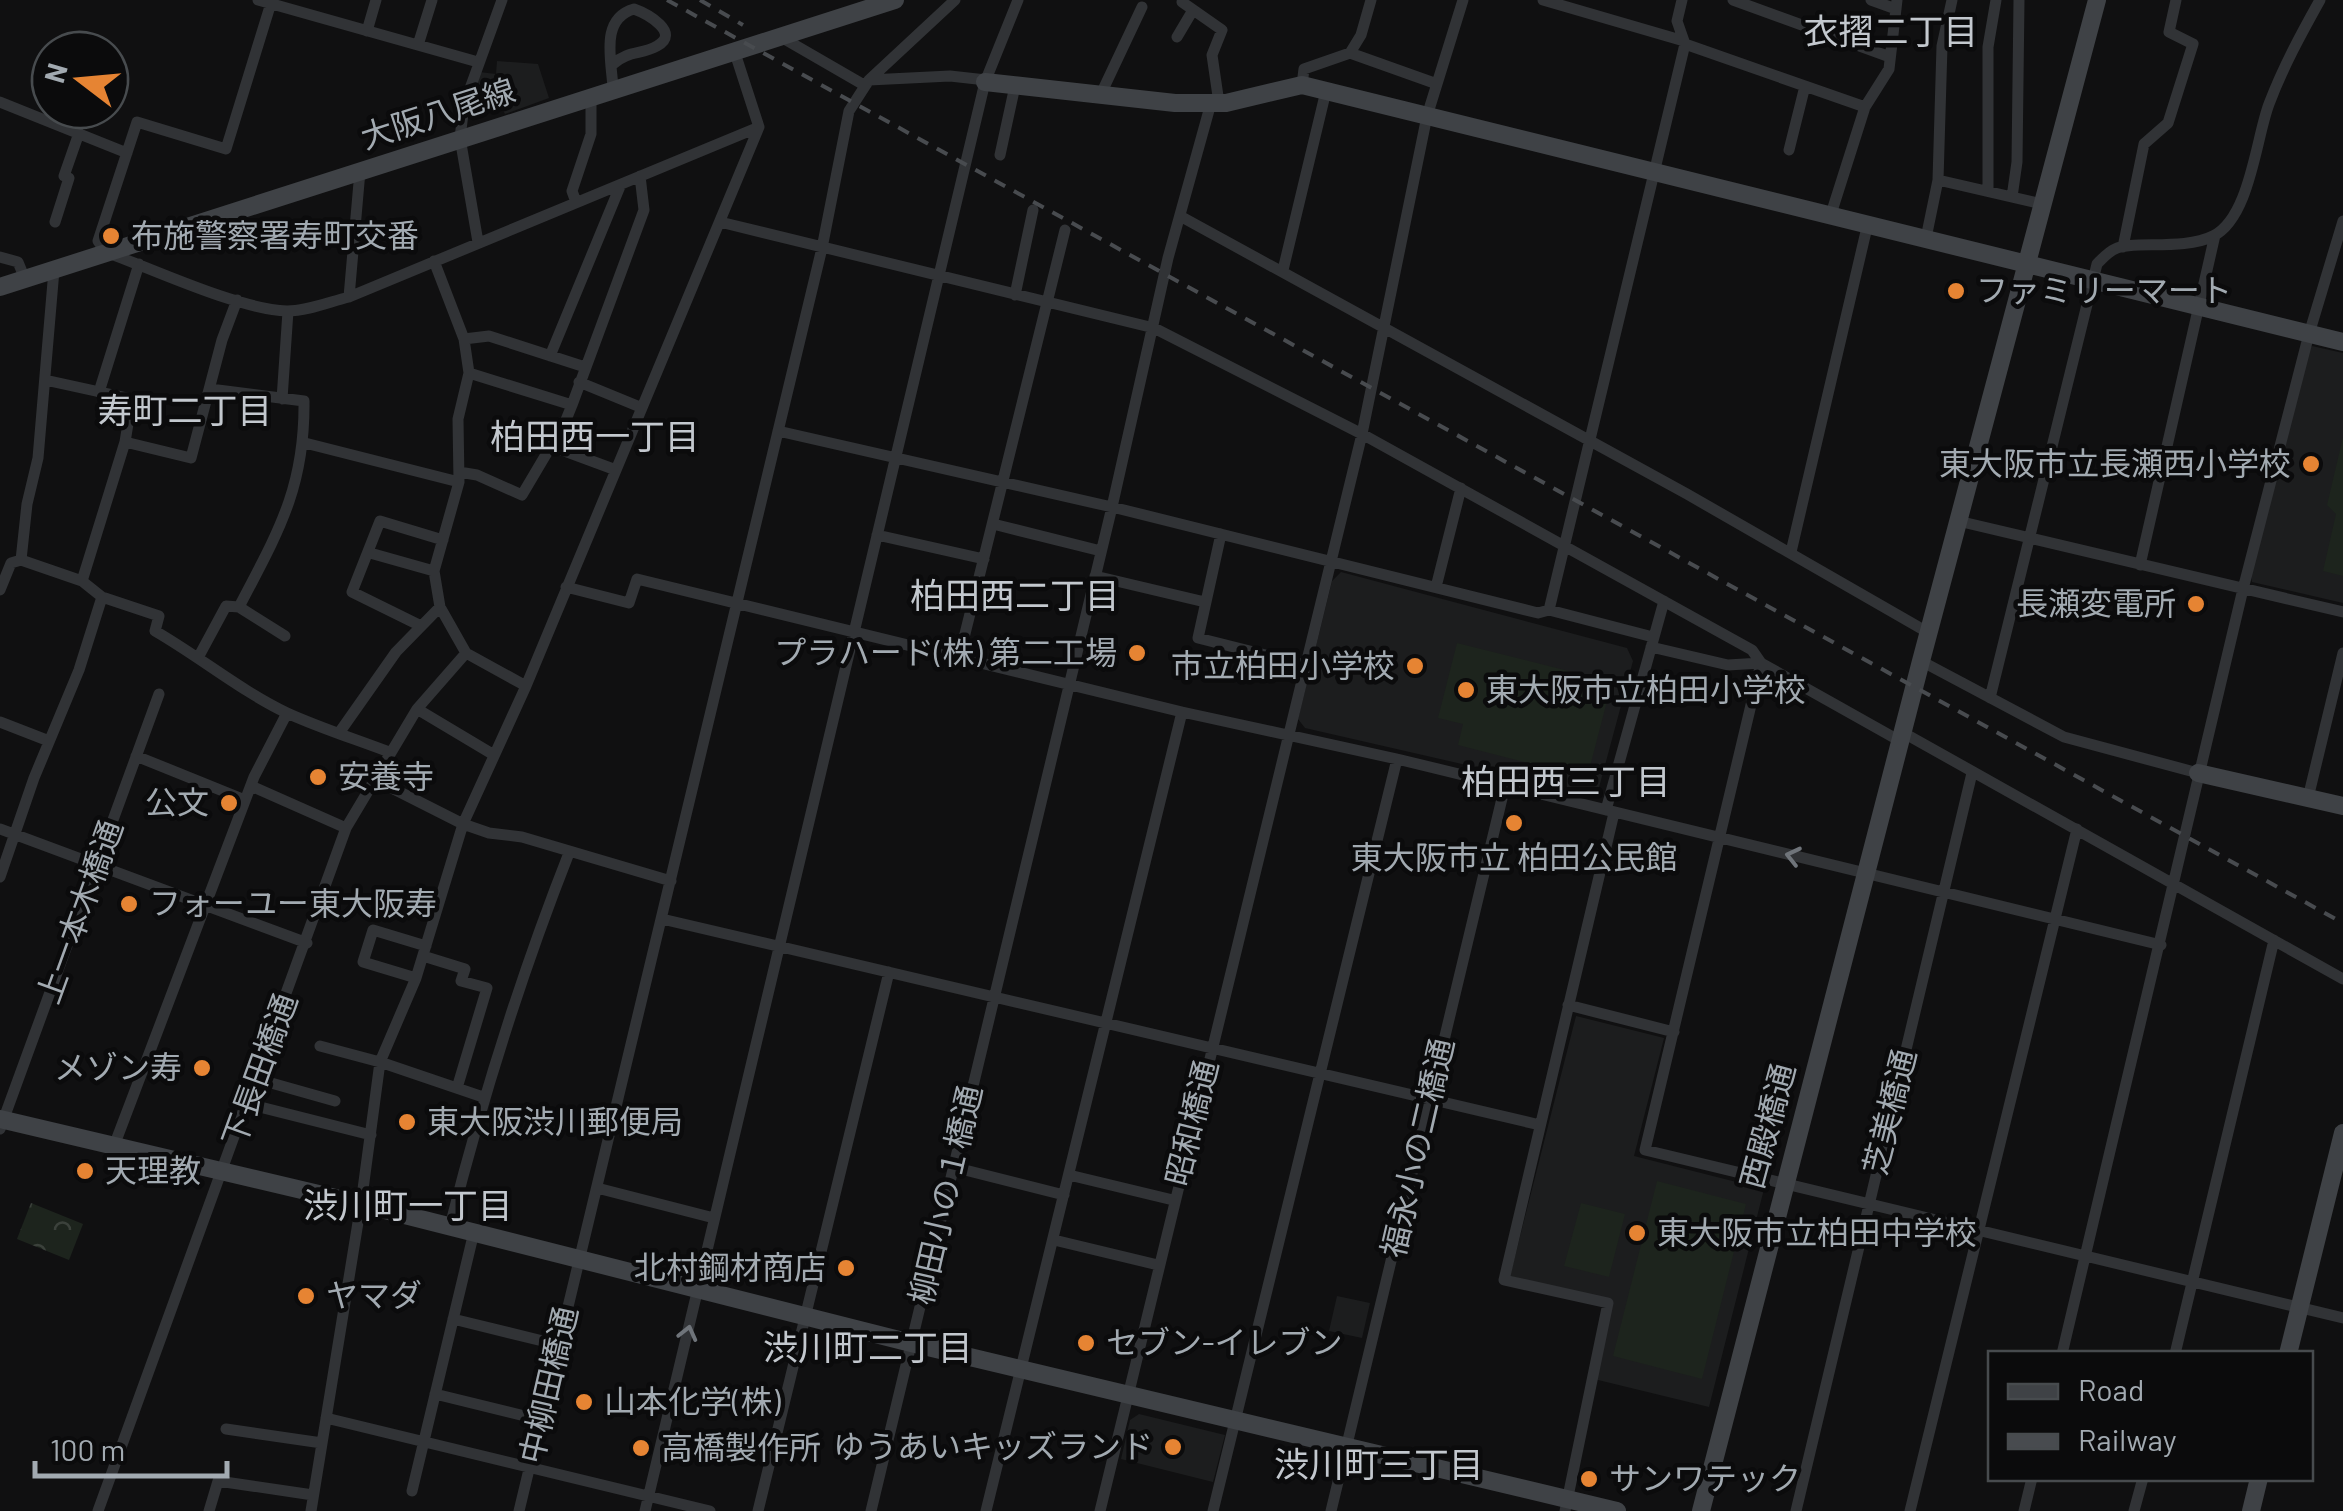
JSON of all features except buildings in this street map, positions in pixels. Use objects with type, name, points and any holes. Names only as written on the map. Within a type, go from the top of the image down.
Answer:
[{"type":"street","points":[[368,31],[376,0]]},
{"type":"street","points":[[418,45],[432,0]]},
{"type":"street","points":[[478,242],[460,138],[464,105],[502,0]]},
{"type":"street","name":"大阪八尾線","points":[[0,287],[781,36],[852,8],[895,0]]},
{"type":"street","points":[[867,82],[955,0]]},
{"type":"street","points":[[645,1511],[986,81],[1018,0]]},
{"type":"street","points":[[1302,85],[1304,70],[1350,53],[1361,35],[1371,0]]},
{"type":"street","name":"昭和橋通","points":[[1100,1511],[1362,434],[1427,116],[1463,0]]},
{"type":"street","points":[[1543,0],[1684,43],[1865,107]]},
{"type":"street","points":[[1548,610],[1684,43],[1676,21],[1682,0]]},
{"type":"street","points":[[1733,0],[1766,6],[1890,56]]},
{"type":"street","points":[[1831,214],[1865,107],[1889,69],[1897,5],[1871,0]]},
{"type":"street","points":[[1926,238],[1938,180],[1942,46],[1952,0]]},
{"type":"street","points":[[1988,191],[1988,47],[1996,0]]},
{"type":"street","points":[[2012,197],[2017,162],[2019,0]]},
{"type":"street","name":"西殿橋通","points":[[1700,1511],[1920,661],[2097,0]]},
{"type":"street","points":[[2123,247],[2144,144],[2168,123],[2193,44],[2169,32],[2176,0]]},
{"type":"street","points":[[1990,698],[2097,264],[2117,246],[2187,244],[2215,235],[2226,226],[2258,154],[2267,108],[2292,49],[2320,0]]},
{"type":"street","points":[[478,62],[264,2],[226,149],[138,122],[98,241],[106,252],[237,300],[288,311],[349,297],[759,127]]},
{"type":"street","points":[[1177,37],[1188,6],[1222,30],[1212,55],[1215,103]]},
{"type":"street","points":[[1100,96],[1142,7]]},
{"type":"street","points":[[612,64],[627,53],[660,45],[666,31],[660,23],[634,10],[620,16],[610,40],[612,89]]},
{"type":"street","points":[[781,36],[867,82],[950,76],[1100,96],[1215,103],[1302,85],[2343,342]]},
{"type":"street","points":[[311,1511],[380,1062],[416,978],[463,824],[526,686],[759,127],[734,50]]},
{"type":"street","points":[[1350,53],[1436,84]]},
{"type":"street","name":"中柳田橋通","points":[[519,1511],[822,248],[849,111],[867,82]]},
{"type":"street","points":[[1000,155],[1016,86]]},
{"type":"street","points":[[1789,150],[1805,86]]},
{"type":"street","points":[[1283,270],[1326,91]]},
{"type":"street","points":[[576,202],[572,191],[591,134],[591,96]]},
{"type":"street","points":[[0,102],[127,153]]},
{"type":"street","name":"柳田小の１橋通","points":[[871,1511],[1180,216],[1215,103]]},
{"type":"street","points":[[56,222],[69,178],[64,176],[79,133]]},
{"type":"street","points":[[349,297],[360,170]]},
{"type":"street","points":[[555,447],[644,210],[640,176]]},
{"type":"street","points":[[1938,180],[2042,204]]},
{"type":"street","points":[[550,356],[621,184]]},
{"type":"street","points":[[1015,295],[1034,210]]},
{"type":"street","points":[[1180,216],[1589,439],[1929,633]]},
{"type":"street","points":[[2063,1351],[2242,589],[2343,221]]},
{"type":"street","points":[[720,222],[1154,328],[1461,488],[1752,650],[1762,663],[2175,883],[2343,980]]},
{"type":"street","points":[[1791,552],[1868,223]]},
{"type":"street","points":[[960,658],[1066,230]]},
{"type":"street","points":[[2140,565],[2215,235]]},
{"type":"street","points":[[0,257],[18,262],[25,279]]},
{"type":"street","points":[[434,261],[464,339],[469,373],[458,419],[459,477],[434,571],[440,607],[466,653],[526,686]]},
{"type":"street","points":[[99,392],[139,264]]},
{"type":"street","points":[[0,590],[38,458],[54,270]]},
{"type":"street","points":[[125,442],[191,458],[222,340],[237,300]]},
{"type":"street","points":[[282,400],[288,311]]},
{"type":"street","points":[[464,339],[488,336],[584,367]]},
{"type":"street","points":[[469,373],[572,406]]},
{"type":"street","points":[[45,380],[132,399],[125,442],[82,581]]},
{"type":"street","points":[[579,382],[640,407]]},
{"type":"street","points":[[210,389],[304,401],[304,443],[294,496],[239,607]]},
{"type":"street","points":[[778,431],[1112,507],[1538,613],[1548,610],[1728,665],[1762,663]]},
{"type":"street","points":[[304,443],[459,477],[477,475],[522,495],[550,446],[616,470]]},
{"type":"street","points":[[1436,587],[1461,488]]},
{"type":"street","points":[[1958,521],[2343,612]]},
{"type":"street","points":[[421,626],[352,592],[380,522],[443,540]]},
{"type":"street","points":[[994,524],[1101,551]]},
{"type":"street","points":[[1221,534],[1198,638],[1305,664]]},
{"type":"street","points":[[877,535],[984,559]]},
{"type":"street","points":[[370,553],[434,571]]},
{"type":"street","points":[[11,562],[82,581],[102,597],[159,616],[155,632],[199,656],[239,685],[287,712],[389,752]]},
{"type":"street","points":[[1095,576],[1205,602]]},
{"type":"street","points":[[566,587],[629,603],[638,579],[2161,945]]},
{"type":"street","points":[[0,877],[102,597]]},
{"type":"street","points":[[1567,1506],[1608,1303],[1504,1280],[1610,812],[1664,601]]},
{"type":"street","points":[[199,656],[226,606],[239,607],[285,636]]},
{"type":"street","points":[[340,733],[378,675],[440,607]]},
{"type":"street","name":"下長田橋通","points":[[98,1511],[346,828],[417,709],[466,653]]},
{"type":"street","points":[[2308,798],[2343,653]]},
{"type":"street","points":[[1920,661],[2064,738],[2343,806]]},
{"type":"street","points":[[1762,663],[1645,1150],[2343,1318]]},
{"type":"street","name":"上一本木橋通","points":[[1,1123],[159,694]]},
{"type":"street","points":[[417,709],[494,755]]},
{"type":"street","points":[[114,1146],[251,786],[287,712]]},
{"type":"street","points":[[986,1511],[1182,712]]},
{"type":"street","points":[[0,722],[50,741]]},
{"type":"street","points":[[136,756],[246,800]]},
{"type":"street","points":[[1214,1511],[1398,759]]},
{"type":"street","name":"芝美橋通","points":[[1796,1511],[1972,773]]},
{"type":"street","points":[[374,778],[463,824],[489,833],[522,837],[671,880]]},
{"type":"street","points":[[251,786],[346,828]]},
{"type":"street","name":"福永小の二橋通","points":[[1332,1511],[1506,786]]},
{"type":"street","points":[[0,829],[307,943]]},
{"type":"street","points":[[1910,1511],[2076,829]]},
{"type":"street","points":[[450,1226],[482,1097],[531,949],[569,853]]},
{"type":"street","points":[[662,920],[1540,1125]]},
{"type":"street","points":[[416,978],[363,962],[374,930],[465,968],[461,981],[487,988],[457,1088]]},
{"type":"street","points":[[2176,1351],[2274,940]]},
{"type":"street","points":[[758,1511],[889,972]]},
{"type":"street","points":[[1568,1005],[1674,1032]]},
{"type":"street","points":[[320,1046],[482,1097]]},
{"type":"street","points":[[257,1079],[335,1101]]},
{"type":"street","points":[[248,1104],[370,1135]]},
{"type":"street","points":[[1,1123],[361,1204],[1567,1506],[1617,1511]]},
{"type":"street","points":[[2289,1351],[2343,1132]]},
{"type":"street","points":[[953,1167],[1064,1195]]},
{"type":"street","points":[[1069,1176],[1173,1200]]},
{"type":"street","points":[[597,1188],[714,1218]]},
{"type":"street","points":[[412,1491],[474,1232]]},
{"type":"street","points":[[1054,1240],[1158,1265]]},
{"type":"street","points":[[453,1320],[559,1345]]},
{"type":"street","points":[[435,1394],[541,1420]]},
{"type":"street","points":[[326,1418],[710,1511]]},
{"type":"street","points":[[226,1429],[322,1443]]},
{"type":"street","points":[[209,1511],[218,1481],[314,1495]]},
{"type":"street","points":[[2024,1511],[2031,1481]]},
{"type":"street","points":[[2134,1511],[2141,1481]]},
{"type":"street","points":[[2251,1511],[2258,1481]]},
{"type":"shaded area","points":[[497,61],[538,64],[549,98],[505,114],[503,110],[470,110],[479,72],[496,74]]},
{"type":"shaded area","name":"東大阪市立長瀬西小学校","points":[[2312,346],[2343,353],[2343,603],[2252,582],[2251,576],[2308,349]]},
{"type":"shaded area","name":"東大阪市立柏田小学校","points":[[1341,572],[1627,648],[1633,661],[1597,795],[1305,728],[1298,719],[1332,581]]},
{"type":"shaded area","name":"東大阪市立柏田中学校","points":[[1576,1016],[1664,1038],[1634,1156],[1764,1189],[1709,1407],[1594,1379],[1613,1302],[1510,1276]]},
{"type":"shaded area","points":[[1337,1296],[1370,1303],[1362,1338],[1329,1331]]},
{"type":"shaded area","name":"ゆうあいキッズランド","points":[[1139,1414],[1225,1435],[1213,1482],[1121,1459],[1130,1420]]},
{"type":"green space","points":[[2343,437],[2343,576],[2323,571],[2336,514],[2327,505]]},
{"type":"green space","points":[[1457,643],[1612,682],[1587,778],[1458,745],[1463,724],[1438,718]]},
{"type":"green space","points":[[1657,1181],[1746,1204],[1702,1379],[1613,1356]]},
{"type":"green space","points":[[31,1203],[83,1224],[69,1260],[17,1239]]},
{"type":"green space","points":[[1581,1203],[1625,1214],[1609,1277],[1564,1266]]},
{"type":"railway","points":[[667,0],[2343,923]]},
{"type":"railway","points":[[700,0],[743,25]]},
{"type":"place","name":"布施警察署寿町交番","points":[[111,236]]},
{"type":"place","name":"ファミリーマート","points":[[1956,291]]},
{"type":"place","name":"東大阪市立長瀬西小学校","points":[[2311,464]]},
{"type":"place","name":"長瀬変電所","points":[[2196,604]]},
{"type":"place","name":"プラハード(株) 第二工場","points":[[1137,653]]},
{"type":"place","name":"市立柏田小学校","points":[[1415,666]]},
{"type":"place","name":"東大阪市立柏田小学校","points":[[1466,690]]},
{"type":"place","name":"安養寺","points":[[318,777]]},
{"type":"place","name":"公文","points":[[229,803]]},
{"type":"place","name":"東大阪市立 柏田公民館","points":[[1514,823]]},
{"type":"place","name":"フォーユー東大阪寿","points":[[129,904]]},
{"type":"place","name":"メゾン寿","points":[[202,1068]]},
{"type":"place","name":"東大阪渋川郵便局","points":[[407,1122]]},
{"type":"place","name":"天理教","points":[[85,1171]]},
{"type":"place","name":"東大阪市立柏田中学校","points":[[1637,1233]]},
{"type":"place","name":"北村鋼材商店","points":[[846,1268]]},
{"type":"place","name":"ヤマダ","points":[[306,1296]]},
{"type":"place","name":"セブン-イレブン","points":[[1086,1343]]},
{"type":"place","name":"山本化学(株)","points":[[584,1402]]},
{"type":"place","name":"ゆうあいキッズランド","points":[[1173,1447]]},
{"type":"place","name":"高橋製作所","points":[[641,1448]]},
{"type":"place","name":"サンワテック","points":[[1589,1479]]},
{"type":"district","name":"衣摺二丁目","points":[[1891,32]]},
{"type":"district","name":"寿町二丁目","points":[[185,411]]},
{"type":"district","name":"柏田西一丁目","points":[[595,437]]},
{"type":"district","name":"柏田西二丁目","points":[[1015,596]]},
{"type":"district","name":"柏田西三丁目","points":[[1566,782]]},
{"type":"district","name":"渋川町一丁目","points":[[408,1206]]},
{"type":"district","name":"渋川町二丁目","points":[[868,1348]]},
{"type":"district","name":"渋川町三丁目","points":[[1379,1465]]}]
